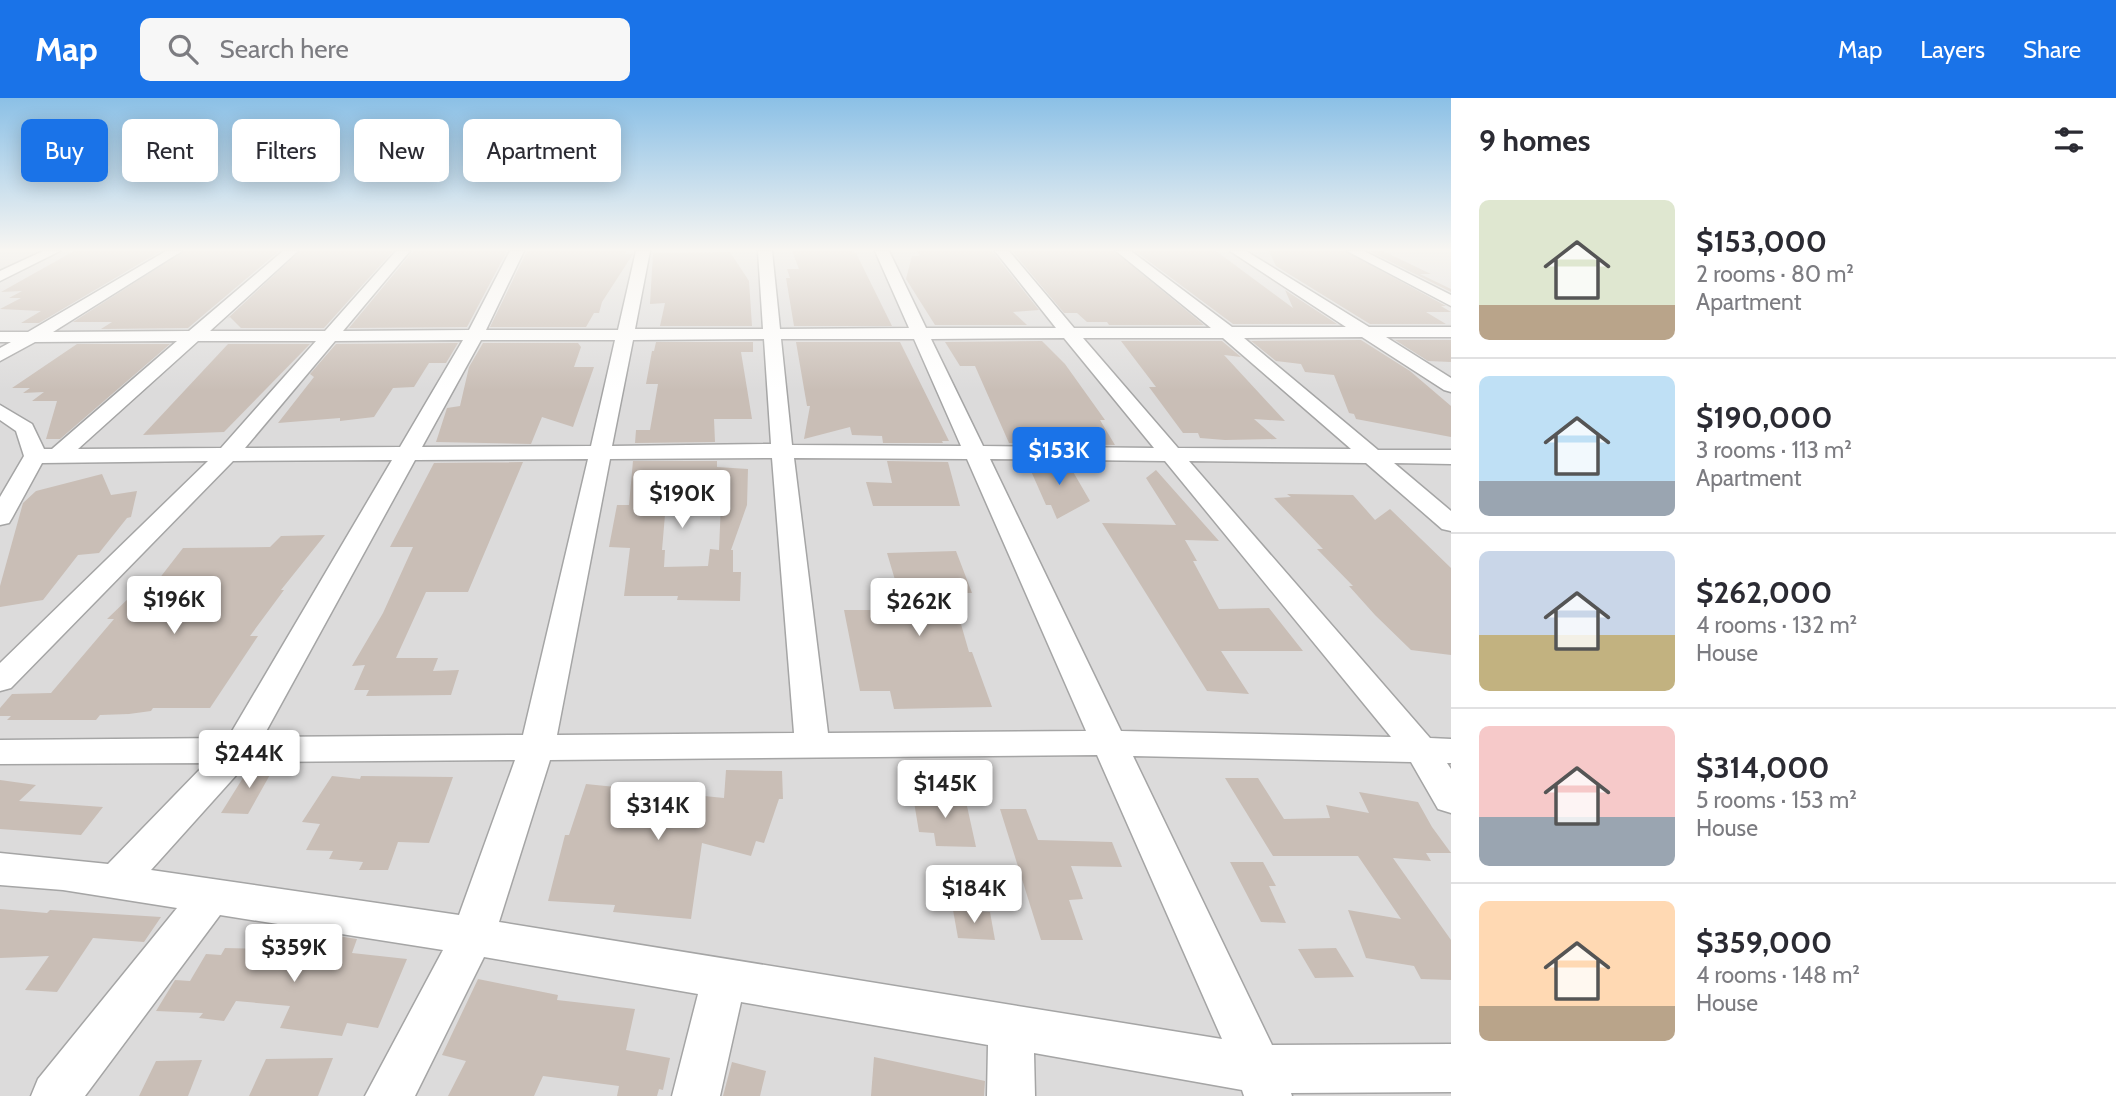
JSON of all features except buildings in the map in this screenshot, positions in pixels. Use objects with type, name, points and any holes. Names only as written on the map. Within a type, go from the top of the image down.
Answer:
[{"type":"street","points":[[0,356],[98,298]]},
{"type":"street","points":[[0,518],[46,456],[239,298]]},
{"type":"street","points":[[0,681],[227,455],[362,298]]},
{"type":"street","points":[[116,882],[238,751],[494,298]]},
{"type":"street","points":[[389,1096],[473,936],[537,748],[633,298]]},
{"type":"street","points":[[769,298],[812,746]]},
{"type":"street","points":[[904,298],[1264,1083]]},
{"type":"street","points":[[1040,298],[1172,455],[1436,751],[1451,799]]},
{"type":"street","points":[[1183,298],[1227,332],[1451,524]]},
{"type":"street","points":[[1310,298],[1451,386]]},
{"type":"street","points":[[0,337],[1451,332]]},
{"type":"street","points":[[0,411],[25,428],[46,456]]},
{"type":"street","points":[[46,456],[782,451],[1451,457]]},
{"type":"street","points":[[0,752],[1109,743],[1436,751]]},
{"type":"street","points":[[0,869],[63,874],[211,896],[724,978],[1010,1027],[1264,1083],[1451,1068]]},
{"type":"street","points":[[55,1096],[211,896]]},
{"type":"street","points":[[696,1096],[724,978]]},
{"type":"street","points":[[1010,1027],[1011,1096]]},
{"type":"shaded area","points":[[0,298],[1451,298],[1451,1096],[0,1096]]}]
